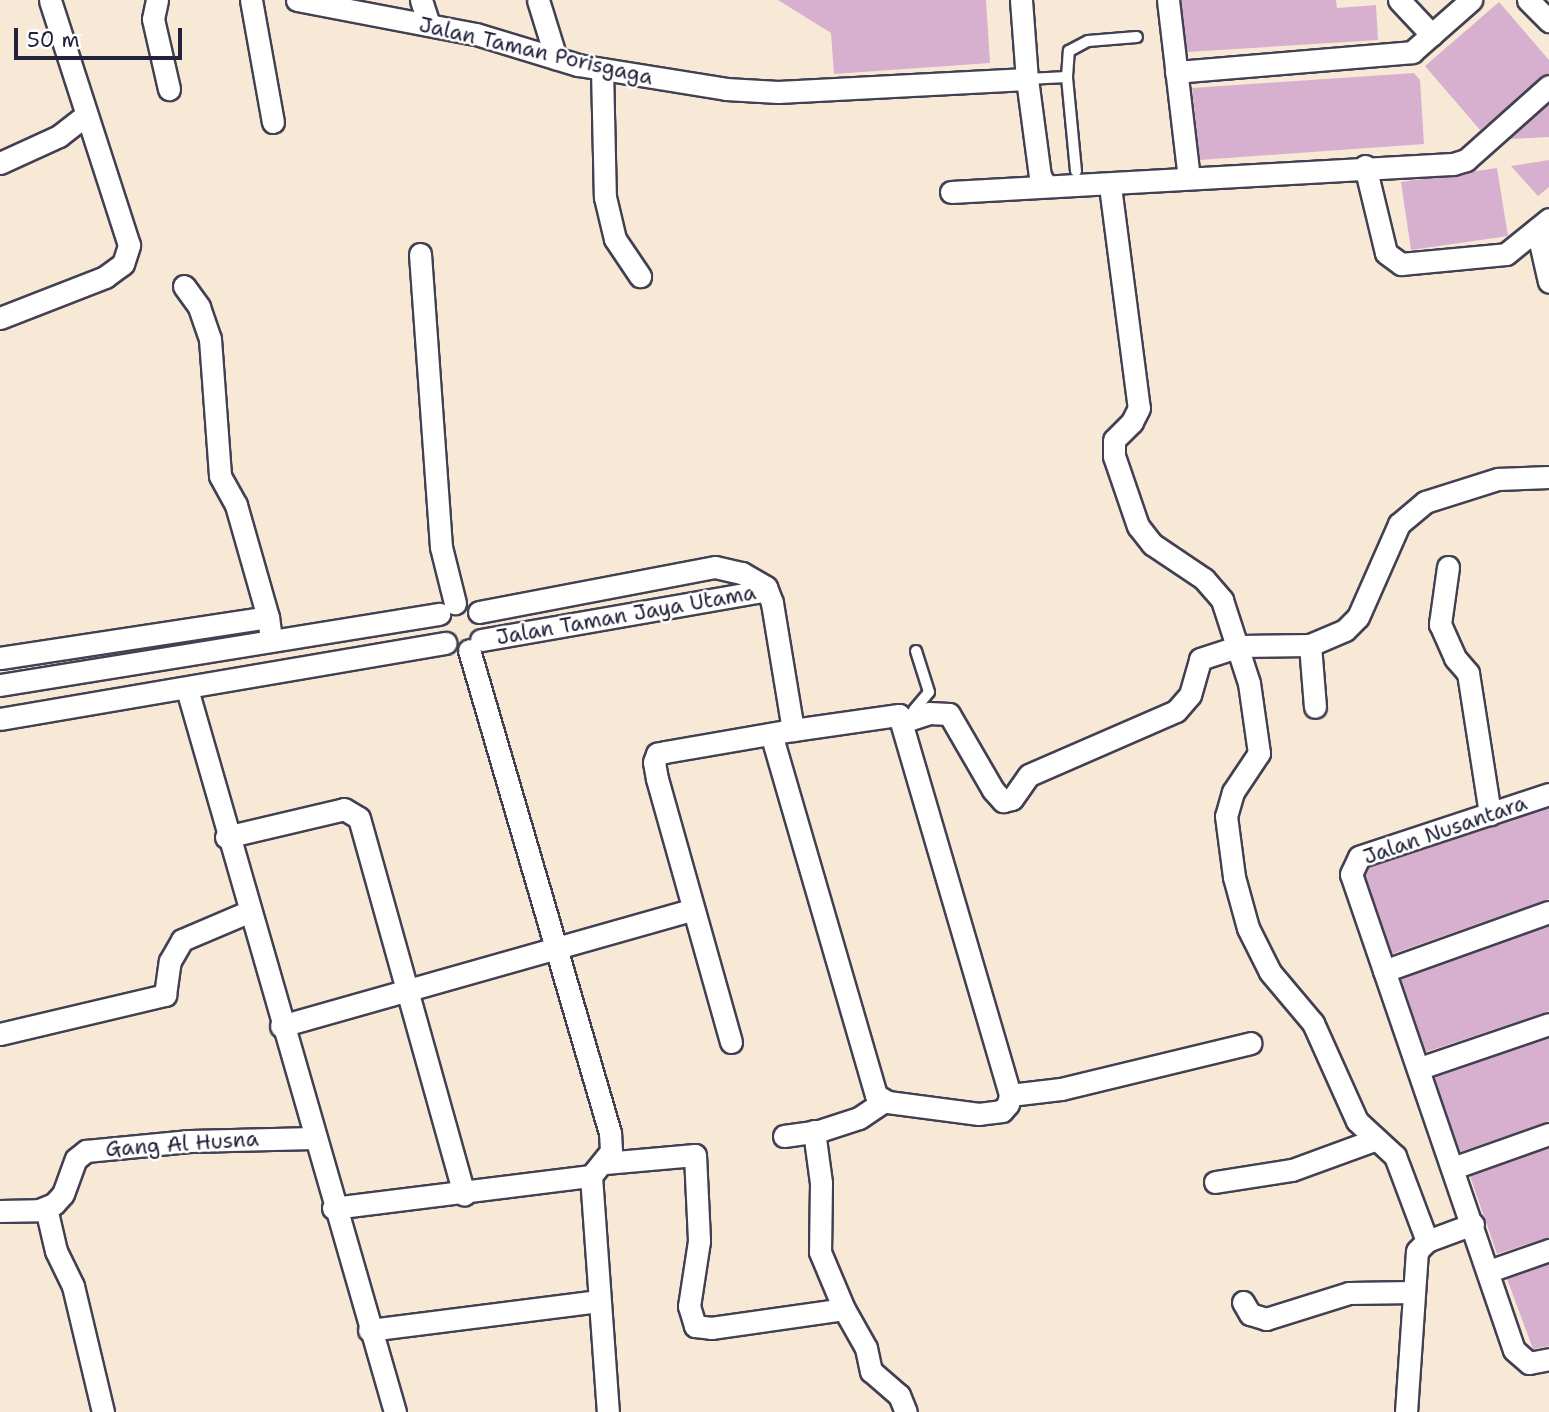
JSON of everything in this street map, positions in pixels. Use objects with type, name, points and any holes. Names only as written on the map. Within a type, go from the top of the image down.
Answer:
[{"type":"street","points":[[0,318],[105,277],[126,257],[129,245],[85,116],[50,0]]},
{"type":"street","points":[[157,0],[153,19],[169,89]]},
{"type":"street","points":[[251,0],[273,122]]},
{"type":"street","name":"Jalan Taman Porisgaga","points":[[300,0],[429,25],[603,69],[680,83],[778,92],[1027,79]]},
{"type":"street","points":[[421,0],[429,25]]},
{"type":"street","points":[[537,0],[556,58]]},
{"type":"street","points":[[1021,0],[1027,79],[1040,176],[1045,184]]},
{"type":"street","points":[[1168,0],[1189,178]]},
{"type":"street","points":[[1399,0],[1432,35]]},
{"type":"street","points":[[1176,72],[1412,52],[1471,0]]},
{"type":"street","points":[[1528,0],[1549,20]]},
{"type":"street","points":[[603,69],[605,197],[615,239],[640,276]]},
{"type":"street","points":[[951,192],[1045,184],[1110,186],[1189,178],[1466,160],[1549,86]]},
{"type":"street","points":[[0,163],[59,136],[85,116]]},
{"type":"street","points":[[1365,166],[1386,253],[1401,264],[1498,256],[1543,224],[1549,282]]},
{"type":"street","points":[[1110,186],[1139,408],[1132,422],[1114,440],[1114,456],[1138,526],[1152,544],[1204,579],[1222,600],[1240,646],[1259,753],[1233,792],[1226,816],[1234,877],[1248,928],[1270,972],[1313,1023],[1357,1121],[1374,1140],[1395,1156],[1427,1241]]},
{"type":"street","points":[[419,254],[447,608],[446,643]]},
{"type":"street","points":[[184,286],[199,307],[210,339],[220,475],[236,505],[272,640]]},
{"type":"street","points":[[731,1042],[692,910],[653,762],[657,754],[793,730],[929,713],[949,714],[1003,801],[1012,799],[1029,775],[1119,732],[1163,720],[1191,695],[1200,659],[1240,646],[1310,645],[1354,624],[1399,524],[1410,512],[1469,486],[1549,477]]},
{"type":"street","name":"Jalan Taman Jaya Utama","points":[[479,612],[715,567],[742,573],[767,590]]},
{"type":"street","points":[[1448,567],[1440,624],[1455,657],[1468,673],[1490,814]]},
{"type":"street","points":[[767,590],[793,730]]},
{"type":"street","name":"Jalan Taman Jaya Utama","points":[[475,645],[767,590]]},
{"type":"street","points":[[0,685],[447,608],[479,612],[475,645],[555,948],[610,1133],[611,1151],[598,1170],[598,1301],[608,1412]]},
{"type":"street","points":[[0,657],[189,625],[268,617]]},
{"type":"street","points":[[189,625],[193,653]]},
{"type":"street","points":[[0,719],[446,643],[475,645]]},
{"type":"street","points":[[1310,645],[1315,707]]},
{"type":"street","points":[[29,653],[32,680]]},
{"type":"street","points":[[187,689],[226,837],[395,1412]]},
{"type":"street","points":[[784,1136],[814,1131],[859,1118],[884,1101],[979,1114],[1002,1111],[1010,1095],[900,718]]},
{"type":"street","points":[[771,734],[870,1084],[884,1101]]},
{"type":"street","name":"Jalan Nusantara","points":[[1384,971],[1351,874],[1359,858],[1549,794]]},
{"type":"street","points":[[226,837],[351,810],[359,818],[464,1195]]},
{"type":"street","points":[[281,1026],[692,910]]},
{"type":"street","points":[[0,1034],[165,995],[170,961],[182,940],[248,912]]},
{"type":"street","points":[[1549,912],[1384,971],[1420,1068],[1514,1350],[1521,1359],[1529,1363],[1549,1359]]},
{"type":"street","points":[[1420,1068],[1549,1024]]},
{"type":"street","points":[[1010,1095],[1061,1089],[1251,1043]]},
{"type":"street","points":[[814,1131],[821,1183],[820,1252],[844,1309],[866,1348],[871,1371],[899,1395],[906,1412]]},
{"type":"street","points":[[1453,1168],[1549,1134]]},
{"type":"street","name":"Gang Al Husna","points":[[46,1208],[63,1194],[76,1159],[86,1151],[190,1141],[314,1138]]},
{"type":"street","points":[[1215,1182],[1292,1170],[1374,1140]]},
{"type":"street","points":[[333,1208],[464,1195],[598,1170],[695,1156],[699,1241],[688,1306],[695,1326],[711,1328],[844,1309]]},
{"type":"street","points":[[0,1211],[46,1208],[56,1251],[73,1286],[103,1412]]},
{"type":"street","points":[[1406,1412],[1417,1251],[1427,1241],[1473,1224]]},
{"type":"street","points":[[1489,1271],[1549,1250]]},
{"type":"street","points":[[1243,1302],[1250,1314],[1266,1319],[1349,1293],[1414,1292]]},
{"type":"street","points":[[369,1329],[598,1301]]},
{"type":"lane","points":[[1076,171],[1067,59],[1074,46],[1137,37]]},
{"type":"lane","points":[[1027,79],[1067,77]]},
{"type":"lane","points":[[900,718],[922,705],[929,692],[916,651]]},
{"type":"building","points":[[778,0],[986,0],[990,63],[834,74],[831,33]]},
{"type":"building","points":[[1181,0],[1336,0],[1337,8],[1376,5],[1378,40],[1187,52]]},
{"type":"building","points":[[1499,2],[1549,60],[1549,73],[1480,130],[1425,66]]},
{"type":"building","points":[[1414,73],[1420,80],[1424,144],[1200,160],[1192,88]]},
{"type":"building","points":[[1549,104],[1549,137],[1509,139]]},
{"type":"building","points":[[1549,160],[1549,187],[1538,196],[1511,166]]},
{"type":"building","points":[[1497,168],[1508,236],[1411,250],[1401,182]]},
{"type":"building","points":[[1549,808],[1549,899],[1392,954],[1365,875],[1368,868]]},
{"type":"building","points":[[1549,926],[1549,1011],[1426,1052],[1401,979]]},
{"type":"building","points":[[1549,1038],[1549,1121],[1460,1152],[1434,1077]]},
{"type":"building","points":[[1549,1148],[1549,1237],[1497,1254],[1470,1176]]},
{"type":"building","points":[[1549,1264],[1549,1346],[1533,1349],[1507,1279]]}]
